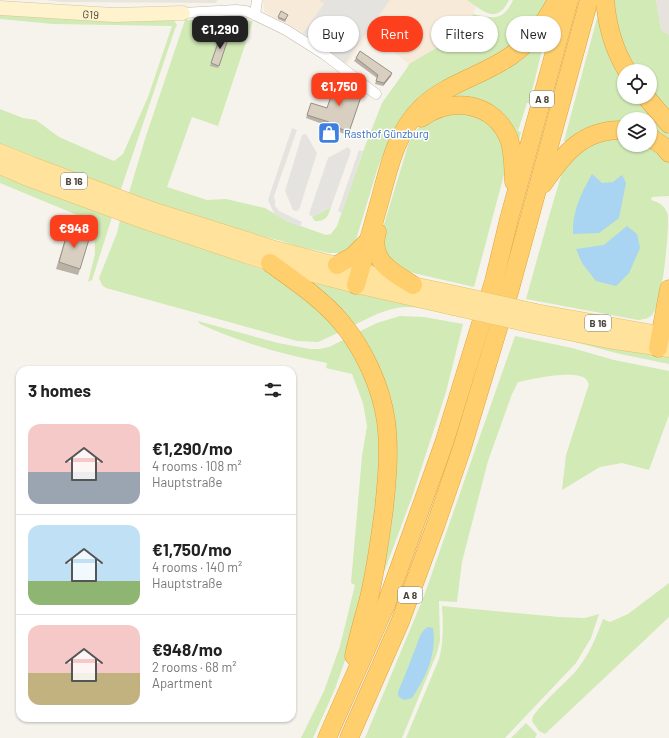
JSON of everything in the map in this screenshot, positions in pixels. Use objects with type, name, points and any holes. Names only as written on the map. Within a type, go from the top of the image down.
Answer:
[{"type":"highway","points":[[358,278],[390,163],[398,142],[411,119],[421,107],[446,89],[501,62],[515,53],[533,36],[547,19],[557,0]]},
{"type":"highway","name":"A 8","points":[[327,738],[387,602],[444,443],[494,281],[514,198],[568,0]]},
{"type":"highway","name":"A 8","points":[[350,738],[400,622],[462,448],[487,368],[537,192],[589,0]]},
{"type":"highway","points":[[604,0],[609,27],[616,50],[623,64]]},
{"type":"highway","points":[[413,285],[390,270],[381,262],[375,246],[376,236],[398,162],[407,137],[421,118],[438,108],[457,104],[478,108],[497,121],[509,140],[512,154],[514,198]]},
{"type":"highway","points":[[652,104],[669,124]]},
{"type":"highway","points":[[537,192],[565,155],[578,144],[603,131],[617,130]]},
{"type":"highway","points":[[657,142],[669,153]]},
{"type":"highway","points":[[338,265],[353,256],[368,240]]},
{"type":"highway","points":[[270,262],[312,293],[341,322],[357,344],[371,369],[380,395],[386,421],[386,483],[379,550],[347,693]]},
{"type":"highway","points":[[664,342],[669,289]]},
{"type":"main road","name":"B 16","points":[[0,152],[149,209],[275,249],[338,265],[358,278],[413,285],[454,300]]},
{"type":"main road","name":"B 16","points":[[0,166],[25,177],[145,221],[270,262],[358,278],[535,318],[664,342]]},
{"type":"street","points":[[236,10],[238,0]]},
{"type":"street","points":[[255,14],[257,0]]},
{"type":"street","name":"G19","points":[[0,8],[114,15],[183,13]]},
{"type":"street","points":[[183,13],[236,10],[255,14],[286,30],[324,54],[376,94]]},
{"type":"shaded area","points":[[45,0],[218,0],[215,3],[61,2]]},
{"type":"shaded area","points":[[263,0],[467,0],[476,7],[473,16],[431,16],[431,51],[409,64],[394,52],[423,52],[423,16],[383,16],[384,14],[383,16],[367,16],[367,37],[359,48],[359,16],[308,16],[308,37],[264,12]]},
{"type":"shaded area","points":[[319,0],[390,0],[379,16],[367,16],[367,32],[359,43],[359,16],[315,16],[324,4]]},
{"type":"shaded area","points":[[656,0],[669,0],[669,35],[661,30]]},
{"type":"shaded area","points":[[308,26],[308,37],[303,33]]},
{"type":"shaded area","points":[[330,52],[356,52],[347,64]]},
{"type":"shaded area","points":[[330,52],[353,52],[345,63]]},
{"type":"shaded area","points":[[292,128],[297,130],[274,196],[275,206],[279,211],[302,222],[300,227],[275,215],[268,200]]},
{"type":"shaded area","points":[[306,134],[317,153],[299,210],[296,211],[293,210],[285,191],[302,135]]},
{"type":"shaded area","points":[[348,147],[351,151],[331,207],[312,217],[309,214],[328,158]]},
{"type":"shaded area","points":[[359,150],[363,151],[342,213],[338,211]]},
{"type":"green space","points":[[467,0],[509,0],[500,12],[490,14]]},
{"type":"green space","points":[[513,0],[551,0],[541,16],[506,16],[506,49],[388,144],[378,167],[355,243],[345,253],[329,253],[296,246],[282,241],[206,223],[128,196],[146,136],[185,20],[224,19],[253,21],[218,126],[192,117],[167,187],[207,200],[226,199],[265,208],[287,221],[326,235],[331,234],[337,226],[382,103],[409,64],[431,51],[498,52],[498,17],[506,12]]},
{"type":"green space","points":[[611,0],[656,0],[661,30],[669,35],[669,112],[657,97],[657,64],[632,64],[622,48]]},
{"type":"green space","points":[[600,7],[619,64],[617,64],[617,104],[644,104],[651,112],[617,112],[617,128],[569,144],[564,141]]},
{"type":"green space","points":[[0,14],[173,19],[177,25],[120,192],[0,145],[0,109],[23,118],[36,120],[59,137],[114,161],[123,154],[148,97],[172,26],[53,24],[0,19]]},
{"type":"green space","points":[[513,52],[542,52],[529,103],[527,103],[518,131],[521,132],[517,147],[515,140],[450,99],[455,90]]},
{"type":"green space","points":[[476,112],[504,138],[506,167],[474,287],[396,269],[382,253],[382,231],[409,142],[419,127],[436,113]]},
{"type":"green space","points":[[657,120],[669,135],[669,145],[657,137]]},
{"type":"green space","points":[[617,135],[617,152],[657,152],[657,150],[669,159],[669,196],[652,197],[651,200],[662,205],[668,215],[666,250],[659,297],[652,315],[647,318],[638,320],[526,299],[564,166],[591,140]]},
{"type":"green space","points":[[0,171],[113,214],[92,280],[88,282],[95,254],[94,222],[0,183]]},
{"type":"green space","points":[[331,207],[328,216],[324,219],[315,221],[312,217]]},
{"type":"green space","points":[[121,216],[152,232],[228,257],[283,279],[342,331],[318,342],[297,341],[106,288],[102,285],[99,278],[117,233]]},
{"type":"green space","points":[[296,278],[428,308],[405,307],[391,309],[351,327]]},
{"type":"green space","points":[[400,316],[424,317],[463,324],[446,392],[412,497],[380,583],[393,480],[356,333],[377,323]]},
{"type":"green space","points":[[198,321],[278,343],[310,349],[329,347],[347,338],[360,359],[382,430],[375,544],[349,649],[335,689],[313,738],[301,738],[324,691],[340,646],[355,585],[351,583],[362,456],[367,426],[363,403],[352,374],[326,368],[327,363],[278,352],[246,342],[215,331],[200,324]]},
{"type":"green space","points":[[533,331],[669,354],[669,364],[620,354]]},
{"type":"green space","points":[[515,336],[572,348],[614,360],[669,371],[669,415],[649,470],[622,463],[600,467],[562,490],[566,455],[589,384],[586,379],[573,375],[553,376],[518,382],[512,394],[488,461],[462,562],[457,602],[439,601],[440,641],[437,653],[402,738],[365,738],[424,596]]},
{"type":"green space","points":[[669,583],[669,617],[545,734],[539,731],[532,721],[533,716],[581,665],[592,646],[603,619],[610,622],[628,614]]},
{"type":"green space","points":[[442,606],[559,617],[585,618],[599,614],[591,638],[576,663],[505,738],[406,738],[441,652],[443,626]]},
{"type":"green space","points":[[526,723],[537,734],[535,738],[511,738]]},
{"type":"water","points":[[592,174],[602,183],[613,182],[622,175],[626,183],[619,218],[599,233],[573,234],[576,210]]},
{"type":"water","points":[[627,226],[637,234],[640,248],[629,273],[616,286],[596,281],[582,263],[576,249],[604,245]]},
{"type":"water","points":[[428,627],[433,628],[434,638],[432,656],[422,682],[412,698],[404,700],[398,696],[398,692],[420,636]]},
{"type":"building","points":[[281,11],[288,15],[285,20],[278,17]]},
{"type":"building","points":[[221,34],[229,36],[219,66],[211,63]]},
{"type":"building","points":[[360,51],[392,73],[384,83],[376,81],[378,75],[356,58]]},
{"type":"building","points":[[336,82],[363,91],[349,132],[328,124],[329,122],[307,115],[311,103],[327,108]]},
{"type":"building","points":[[68,230],[90,236],[80,269],[59,262]]},
{"type":"place","name":"Rasthof Günzburg","points":[[329,133]]}]
